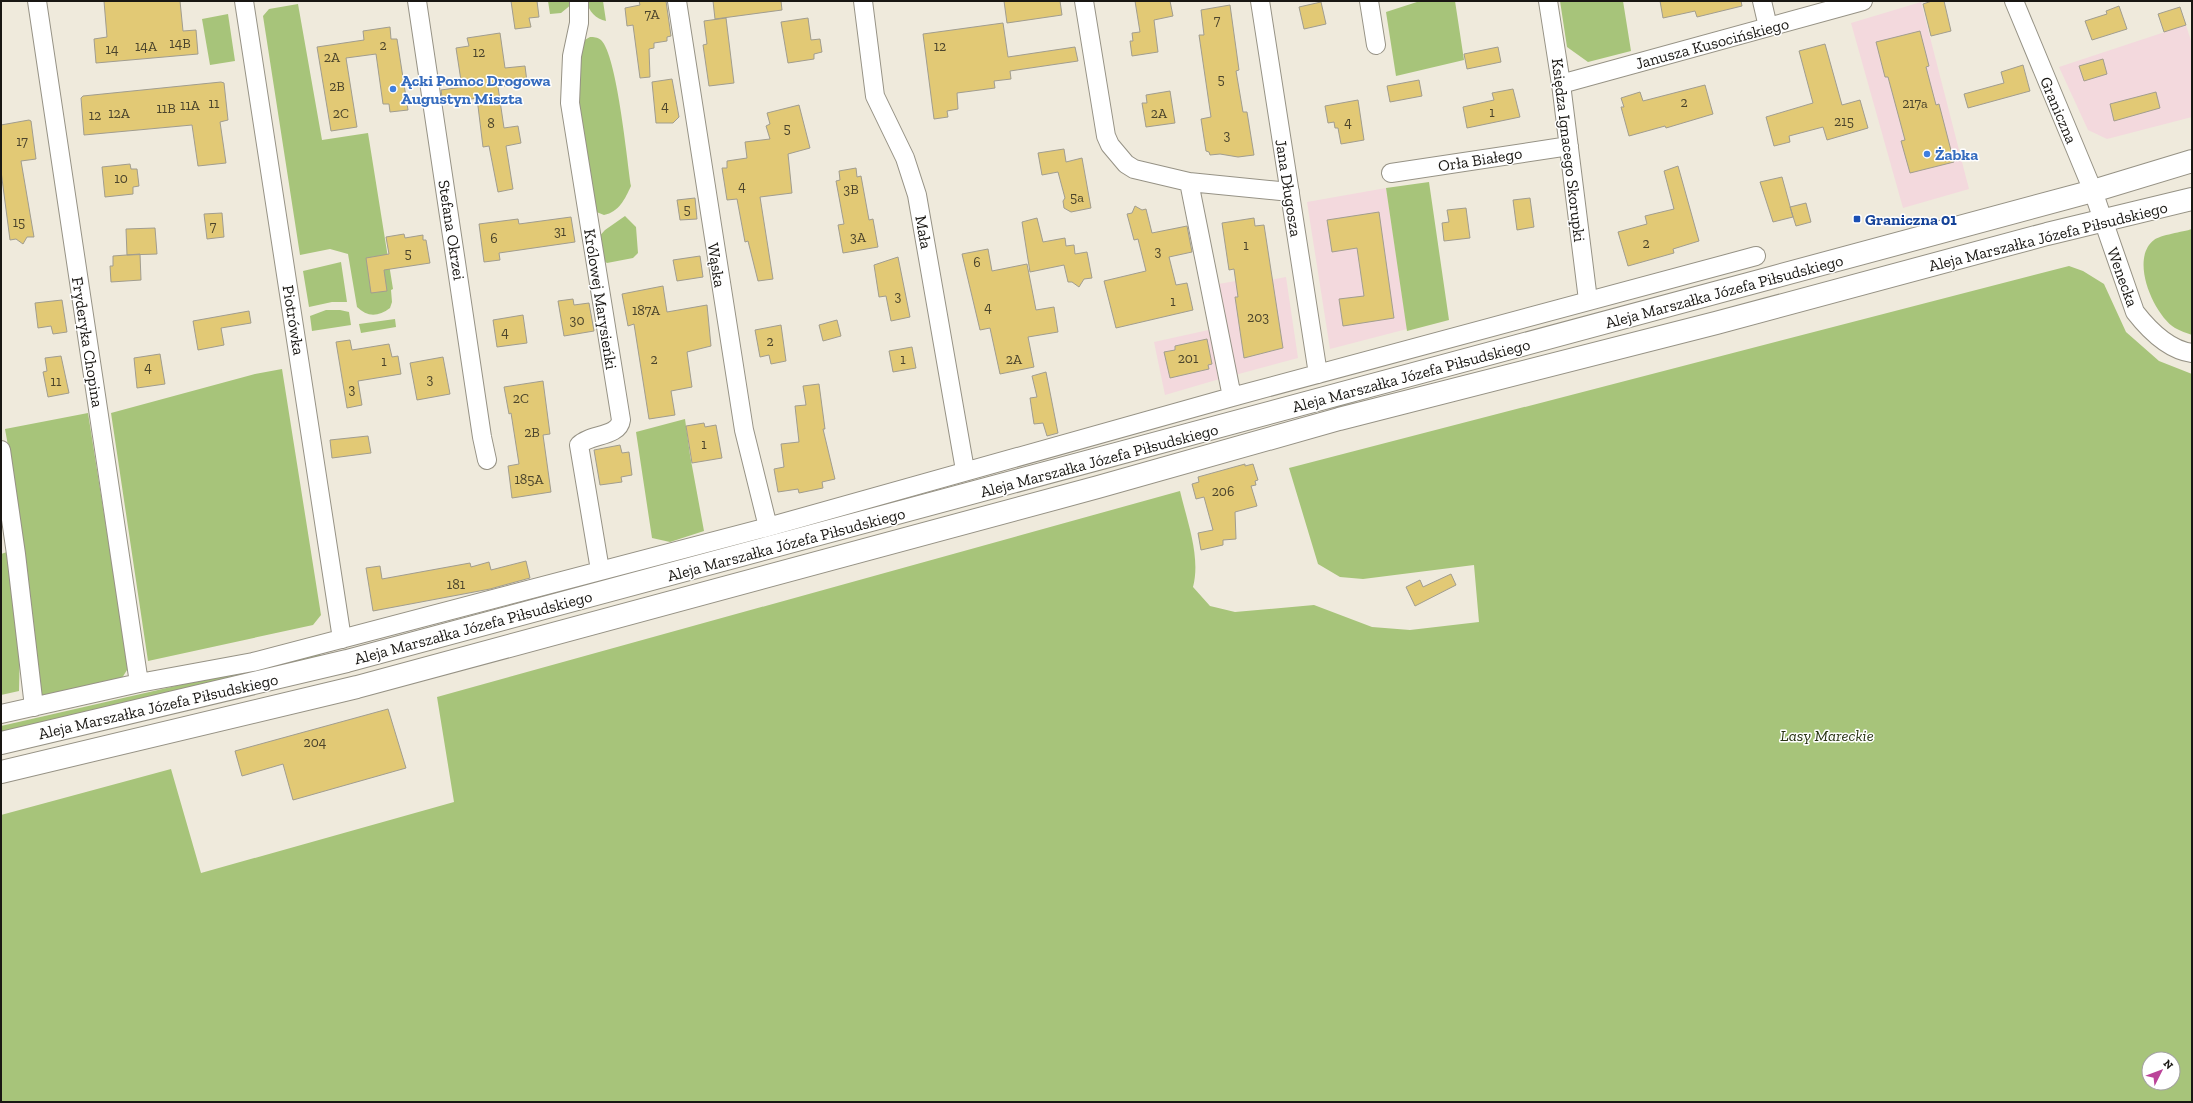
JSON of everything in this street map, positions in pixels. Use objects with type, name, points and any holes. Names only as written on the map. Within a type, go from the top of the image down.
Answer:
[{"type":"main road","name":"Aleja Marszałka Józefa Piłsudskiego","points":[[1,743],[354,659],[2093,191],[2192,161]]},
{"type":"main road","name":"Aleja Marszałka Józefa Piłsudskiego","points":[[1,772],[357,687],[1098,487],[1346,417],[1724,321],[2103,220],[2192,199]]},
{"type":"street","name":"Fryderyka Chopina","points":[[36,1],[139,683]]},
{"type":"street","name":"Piotrówka","points":[[244,1],[342,639]]},
{"type":"street","name":"Stefana Okrzei","points":[[417,1],[482,437],[487,460]]},
{"type":"street","name":"Królowej Marysieńki","points":[[579,1],[579,23],[572,56],[570,103],[621,420],[616,429],[585,440],[579,445],[600,570]]},
{"type":"street","name":"Wąska","points":[[677,1],[744,430],[768,527]]},
{"type":"street","name":"Mała","points":[[863,1],[874,96],[906,158],[917,195],[965,470]]},
{"type":"street","points":[[1084,1],[1106,136],[1110,145],[1126,164],[1134,169],[1189,182],[1290,192]]},
{"type":"street","name":"Jana Długosza","points":[[1260,1],[1318,374]]},
{"type":"street","points":[[1369,1],[1376,45]]},
{"type":"street","name":"Księdza Ignacego Skorupki","points":[[1548,1],[1561,84],[1588,300]]},
{"type":"street","points":[[1762,1],[1768,28]]},
{"type":"street","name":"Janusza Kusocińskiego","points":[[1561,84],[1863,1]]},
{"type":"street","name":"Graniczna","points":[[2014,1],[2093,191],[2103,220]]},
{"type":"street","name":"Orła Białego","points":[[1391,172],[1569,146]]},
{"type":"street","points":[[1189,182],[1232,397]]},
{"type":"street","name":"Wenecka","points":[[2103,220],[2135,312],[2146,327],[2158,336],[2173,346],[2192,353]]},
{"type":"street","points":[[1,714],[139,683],[254,662],[768,527],[965,470],[1588,300],[1756,256]]},
{"type":"street","points":[[1,450],[16,554],[34,707]]},
{"type":"shaded area","points":[[1921,2],[1969,189],[1903,208],[1851,23]]},
{"type":"shaded area","points":[[2186,25],[2192,44],[2192,117],[2107,139],[2088,130],[2059,67]]},
{"type":"shaded area","points":[[1386,188],[1407,329],[1330,349],[1307,202]]},
{"type":"shaded area","points":[[1286,277],[1298,358],[1235,375],[1218,284],[1254,278],[1255,283]]},
{"type":"shaded area","points":[[1213,329],[1223,378],[1165,395],[1154,342]]},
{"type":"green space","points":[[548,1],[572,1],[572,4],[561,13],[550,14]]},
{"type":"green space","points":[[587,1],[603,1],[606,21],[593,14]]},
{"type":"green space","points":[[1420,1],[1455,1],[1464,60],[1396,76],[1386,12]]},
{"type":"green space","points":[[1560,1],[1623,1],[1631,51],[1588,62],[1567,47]]},
{"type":"green space","points":[[298,4],[322,140],[368,133],[393,289],[391,290],[392,302],[390,308],[381,313],[373,315],[365,313],[357,307],[348,254],[330,249],[300,255],[263,16],[269,9]]},
{"type":"green space","points":[[228,14],[235,61],[210,65],[202,19]]},
{"type":"green space","points":[[590,37],[601,40],[607,50],[612,65],[631,186],[618,208],[604,215],[594,211],[576,107],[581,42]]},
{"type":"green space","points":[[1429,182],[1449,320],[1407,331],[1386,188]]},
{"type":"green space","points":[[625,216],[636,227],[638,253],[633,258],[607,263],[600,258],[596,240],[605,230]]},
{"type":"green space","points":[[2192,229],[2192,335],[2175,328],[2159,311],[2147,286],[2144,273],[2144,260],[2147,249],[2157,238]]},
{"type":"green space","points":[[341,262],[347,302],[332,302],[309,307],[303,271]]},
{"type":"green space","name":"Lasy Mareckie","points":[[2069,266],[2083,271],[2104,284],[2126,332],[2159,361],[2192,374],[2192,1102],[1,1102],[1,815],[171,769],[201,873],[454,802],[437,697],[1180,491],[1194,551],[1195,575],[1193,587],[1210,606],[1235,612],[1314,605],[1372,627],[1410,630],[1479,622],[1474,565],[1363,579],[1340,577],[1318,564],[1289,468]]},
{"type":"green space","points":[[326,310],[340,310],[349,312],[351,325],[312,331],[310,316]]},
{"type":"green space","points":[[395,319],[396,327],[361,333],[359,324]]},
{"type":"green space","points":[[282,369],[321,615],[313,625],[148,661],[111,413],[255,374]]},
{"type":"green space","points":[[88,413],[127,659],[127,670],[122,678],[38,697],[17,496],[5,429]]},
{"type":"green space","points":[[685,419],[704,531],[670,542],[652,538],[636,432]]},
{"type":"green space","points":[[7,552],[13,585],[20,643],[19,691],[1,695],[1,554]]},
{"type":"green space","points":[[319,651],[320,656],[1,733],[1,726],[193,682]]},
{"type":"building","points":[[104,1],[180,1],[183,31],[196,30],[198,54],[96,63],[94,39],[107,37]]},
{"type":"building","points":[[511,1],[537,1],[539,17],[529,18],[531,27],[515,29]]},
{"type":"building","points":[[639,1],[666,1],[671,36],[667,37],[667,41],[654,43],[654,48],[649,49],[650,77],[640,78],[633,25],[627,26],[625,8],[640,5]]},
{"type":"building","points":[[713,1],[781,1],[782,10],[715,19]]},
{"type":"building","points":[[1004,1],[1060,1],[1062,15],[1007,23]]},
{"type":"building","points":[[1135,1],[1170,1],[1173,16],[1154,20],[1158,52],[1132,56],[1130,41],[1133,41],[1132,33],[1140,32]]},
{"type":"building","points":[[1660,1],[1741,1],[1742,6],[1697,17],[1695,11],[1663,18]]},
{"type":"building","points":[[1932,1],[1944,1],[1951,31],[1931,36],[1923,4]]},
{"type":"building","points":[[1321,2],[1326,24],[1304,29],[1299,7]]},
{"type":"building","points":[[1230,5],[1239,70],[1236,71],[1243,112],[1247,112],[1254,155],[1238,157],[1220,154],[1210,155],[1209,152],[1206,151],[1201,119],[1211,117],[1199,35],[1204,35],[1201,10]]},
{"type":"building","points":[[2119,6],[2127,29],[2092,40],[2085,21],[2107,14],[2106,11]]},
{"type":"building","points":[[2180,7],[2186,25],[2164,32],[2158,14]]},
{"type":"building","points":[[726,18],[734,83],[709,86],[703,45],[707,44],[704,21]]},
{"type":"building","points":[[808,18],[811,40],[820,39],[822,52],[814,54],[814,59],[788,63],[781,22]]},
{"type":"building","points":[[1003,23],[1008,57],[1075,47],[1078,61],[1010,71],[1011,79],[994,81],[995,88],[957,93],[958,109],[947,111],[948,117],[934,119],[923,34]]},
{"type":"building","points":[[390,27],[391,39],[397,39],[408,110],[390,112],[389,104],[383,104],[376,54],[346,58],[357,127],[331,131],[317,47],[364,40],[363,31]]},
{"type":"building","points":[[1920,31],[1929,66],[1926,67],[1936,105],[1939,104],[1954,162],[1910,173],[1901,141],[1905,140],[1888,77],[1885,77],[1876,42]]},
{"type":"building","points":[[500,33],[505,68],[525,66],[527,82],[498,87],[504,128],[518,126],[521,143],[506,146],[513,189],[498,192],[489,146],[483,147],[477,98],[443,104],[441,90],[462,87],[456,48],[469,46],[467,38]]},
{"type":"building","points":[[1825,44],[1842,105],[1860,100],[1868,128],[1827,140],[1823,127],[1789,136],[1790,142],[1774,146],[1766,117],[1813,103],[1799,51]]},
{"type":"building","points":[[1498,47],[1501,62],[1467,69],[1464,54]]},
{"type":"building","points":[[2103,59],[2107,74],[2084,81],[2079,66]]},
{"type":"building","points":[[2023,65],[2030,91],[1968,108],[1964,94],[2004,83],[2001,72]]},
{"type":"building","points":[[672,79],[679,117],[673,123],[656,123],[652,82]]},
{"type":"building","points":[[1419,80],[1422,96],[1390,102],[1387,86]]},
{"type":"building","points":[[221,82],[224,83],[228,120],[220,122],[226,163],[198,166],[192,125],[84,135],[81,98],[83,96]]},
{"type":"building","points":[[1705,85],[1713,114],[1666,128],[1665,126],[1629,136],[1621,107],[1624,107],[1621,98],[1640,92],[1643,101]]},
{"type":"building","points":[[1513,89],[1520,117],[1467,128],[1463,107],[1494,100],[1492,93]]},
{"type":"building","points":[[1170,91],[1175,123],[1146,127],[1142,103],[1147,103],[1146,95]]},
{"type":"building","points":[[2156,92],[2160,108],[2114,121],[2110,104]]},
{"type":"building","points":[[1358,100],[1364,140],[1341,144],[1338,128],[1335,128],[1334,122],[1328,123],[1325,106]]},
{"type":"building","points":[[799,105],[810,148],[788,154],[792,193],[760,197],[773,279],[758,281],[748,241],[745,242],[737,199],[727,200],[722,168],[727,168],[727,161],[747,158],[745,142],[770,139],[766,126],[770,124],[767,113]]},
{"type":"building","points":[[29,120],[31,121],[36,159],[21,161],[34,237],[27,237],[23,244],[16,239],[10,240],[1,171],[1,125]]},
{"type":"building","points":[[1064,149],[1066,162],[1082,158],[1091,208],[1071,212],[1064,208],[1063,201],[1065,198],[1058,172],[1042,175],[1038,153]]},
{"type":"building","points":[[130,164],[131,169],[137,169],[139,186],[133,187],[133,194],[105,197],[102,167]]},
{"type":"building","points":[[1678,166],[1699,241],[1673,249],[1674,253],[1628,266],[1618,232],[1647,224],[1645,216],[1674,209],[1664,171]]},
{"type":"building","points":[[856,168],[857,177],[861,176],[869,220],[873,219],[878,247],[843,253],[838,225],[844,224],[836,181],[840,180],[839,171]]},
{"type":"building","points":[[1782,177],[1793,217],[1773,222],[1760,182]]},
{"type":"building","points":[[695,198],[697,219],[680,220],[677,200]]},
{"type":"building","points":[[1530,198],[1534,227],[1517,230],[1513,200]]},
{"type":"building","points":[[1806,203],[1811,222],[1796,226],[1790,207]]},
{"type":"building","points":[[1135,206],[1142,210],[1146,209],[1152,233],[1187,226],[1192,252],[1169,257],[1176,285],[1187,283],[1193,310],[1116,328],[1104,281],[1146,271],[1138,239],[1134,240],[1127,214],[1132,213]]},
{"type":"building","points":[[1466,208],[1470,238],[1444,241],[1442,223],[1449,222],[1447,210]]},
{"type":"building","points":[[1379,212],[1394,318],[1343,326],[1339,299],[1364,296],[1357,248],[1332,252],[1327,220]]},
{"type":"building","points":[[222,213],[224,237],[207,239],[204,214]]},
{"type":"building","points":[[571,217],[575,242],[499,253],[500,260],[484,262],[479,224],[518,219],[519,224]]},
{"type":"building","points":[[1037,218],[1043,242],[1065,238],[1066,246],[1074,245],[1075,254],[1087,252],[1092,278],[1084,279],[1079,287],[1072,282],[1068,282],[1064,265],[1030,272],[1022,222]]},
{"type":"building","points":[[1254,218],[1255,226],[1264,225],[1283,348],[1244,358],[1235,297],[1238,297],[1234,269],[1229,270],[1222,223]]},
{"type":"building","points":[[155,228],[157,254],[127,255],[126,229]]},
{"type":"building","points":[[404,234],[405,238],[423,235],[423,240],[426,240],[430,263],[384,270],[387,291],[371,293],[366,258],[389,254],[386,237]]},
{"type":"building","points":[[988,249],[992,271],[1027,264],[1036,310],[1054,307],[1058,332],[1028,337],[1034,367],[1000,374],[990,328],[980,330],[962,254]]},
{"type":"building","points":[[140,254],[141,280],[111,282],[110,266],[113,266],[113,256]]},
{"type":"building","points":[[700,256],[703,277],[677,281],[673,260]]},
{"type":"building","points":[[898,257],[910,317],[891,321],[886,296],[879,297],[874,265]]},
{"type":"building","points":[[663,286],[667,312],[707,305],[711,346],[687,352],[692,387],[671,391],[675,415],[649,419],[634,324],[628,326],[622,294]]},
{"type":"building","points":[[573,299],[574,305],[589,303],[594,331],[564,336],[558,301]]},
{"type":"building","points":[[62,300],[67,332],[53,334],[51,326],[38,328],[35,303]]},
{"type":"building","points":[[249,311],[251,323],[221,328],[224,345],[198,350],[193,321]]},
{"type":"building","points":[[523,315],[527,343],[497,347],[493,320]]},
{"type":"building","points":[[837,320],[841,336],[823,341],[819,325]]},
{"type":"building","points":[[781,325],[786,361],[771,364],[769,355],[760,357],[755,330]]},
{"type":"building","points":[[1207,339],[1212,364],[1208,365],[1209,369],[1170,378],[1164,352],[1175,350],[1175,346]]},
{"type":"building","points":[[350,340],[352,350],[389,344],[392,357],[398,356],[401,374],[358,381],[362,405],[347,408],[336,342]]},
{"type":"building","points":[[912,347],[916,368],[893,372],[889,351]]},
{"type":"building","points":[[160,354],[165,384],[137,388],[134,358]]},
{"type":"building","points":[[61,356],[69,393],[48,397],[43,372],[47,371],[45,358]]},
{"type":"building","points":[[443,357],[450,394],[417,400],[410,363]]},
{"type":"building","points":[[1046,372],[1058,433],[1047,436],[1043,423],[1034,424],[1030,398],[1037,397],[1032,376]]},
{"type":"building","points":[[543,381],[550,434],[543,435],[551,492],[512,498],[508,466],[519,464],[511,413],[509,414],[504,387]]},
{"type":"building","points":[[819,384],[825,429],[823,429],[835,479],[822,482],[823,488],[799,493],[798,489],[778,492],[774,469],[784,467],[781,444],[799,442],[795,406],[806,405],[803,386]]},
{"type":"building","points":[[704,423],[705,427],[716,425],[722,458],[692,463],[686,426]]},
{"type":"building","points":[[368,436],[371,453],[332,458],[330,440]]},
{"type":"building","points":[[620,445],[622,453],[629,452],[632,475],[621,477],[622,482],[600,485],[594,450]]},
{"type":"building","points":[[1245,464],[1245,466],[1253,464],[1258,480],[1255,481],[1256,485],[1251,486],[1257,506],[1235,512],[1236,539],[1223,540],[1223,545],[1201,550],[1198,533],[1213,530],[1204,497],[1196,499],[1192,484],[1199,482],[1198,477]]},
{"type":"building","points":[[526,561],[530,578],[490,589],[373,611],[366,568],[380,566],[382,579],[470,563],[471,567],[489,562],[491,570]]},
{"type":"building","points":[[1451,574],[1456,585],[1415,606],[1406,587],[1420,580],[1423,587]]},
{"type":"building","points":[[388,709],[406,768],[293,800],[283,764],[242,776],[235,751]]},
{"type":"place","name":"Ącki Pomoc Drogowa Augustyn Miszta","points":[[393,89]]},
{"type":"place","name":"Żabka","points":[[1927,154]]},
{"type":"place","name":"Graniczna 01","points":[[1857,219]]}]
